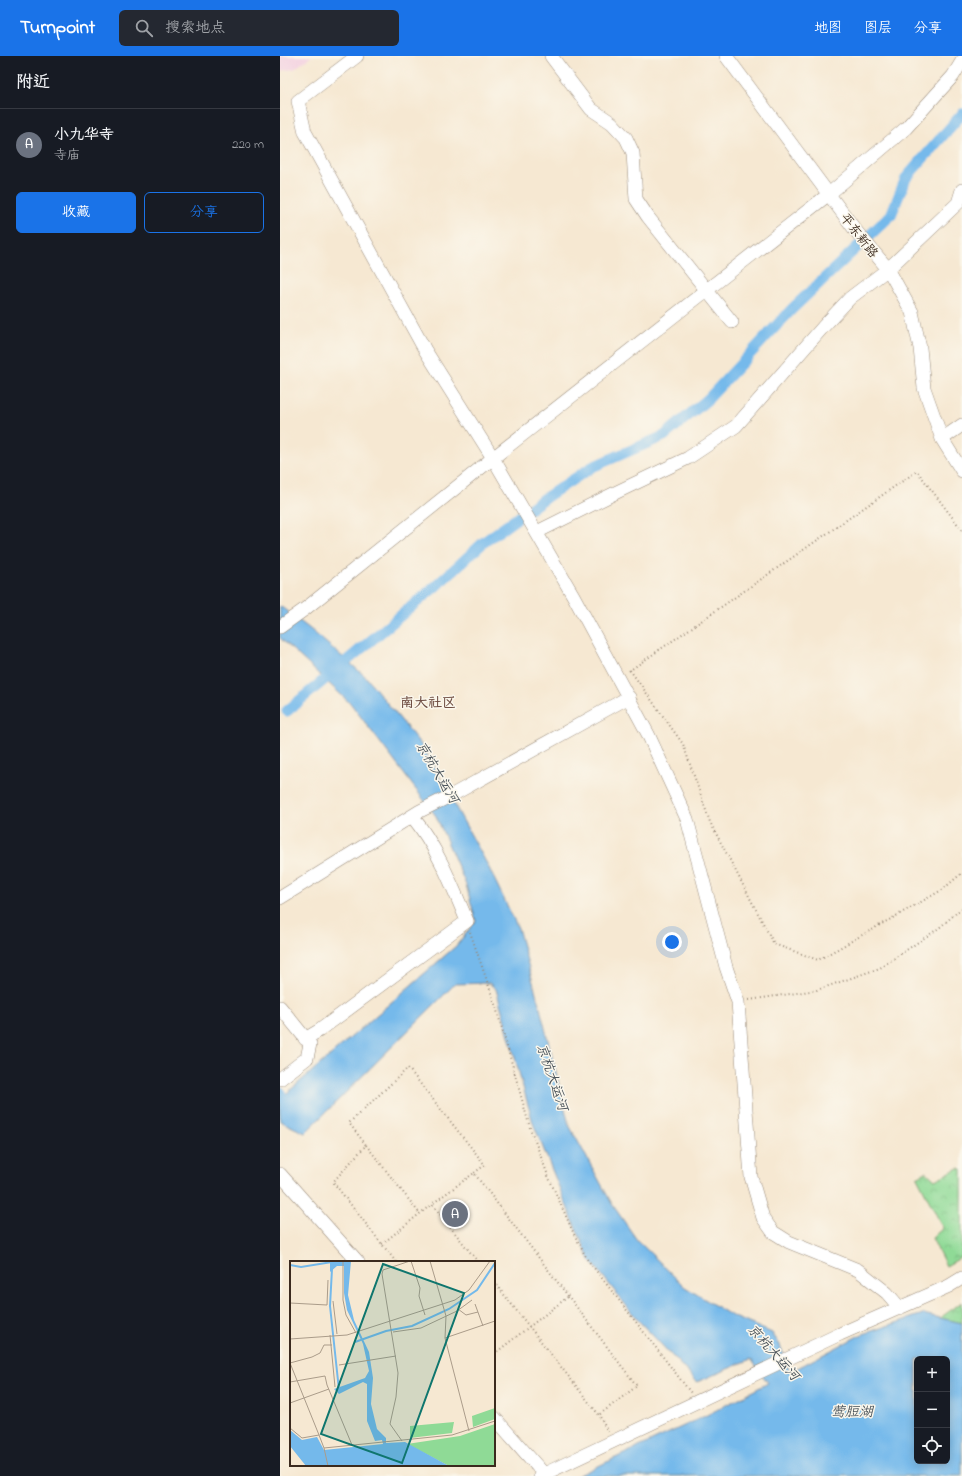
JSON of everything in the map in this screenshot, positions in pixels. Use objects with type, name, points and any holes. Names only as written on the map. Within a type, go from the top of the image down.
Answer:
[{"type":"street","points":[[357,56],[298,101],[305,132],[425,350],[493,458],[574,597],[648,734],[687,819],[726,968],[738,1002],[751,1177],[763,1218],[773,1232],[789,1242],[858,1270],[887,1293],[900,1308]]},
{"type":"street","points":[[551,56],[591,109],[612,123],[626,138],[633,153],[636,199],[648,217],[732,322]]},
{"type":"street","name":"平东新路","points":[[726,56],[856,231],[884,265],[912,312],[920,348],[924,388],[942,439],[962,471]]},
{"type":"street","points":[[280,627],[305,609],[705,290],[829,194],[906,128],[953,76],[962,61]]},
{"type":"street","points":[[536,532],[619,490],[688,458],[736,426],[850,298],[884,265],[958,203],[962,191]]},
{"type":"street","points":[[942,439],[962,425]]},
{"type":"street","points":[[280,898],[416,813],[454,794],[629,697]]},
{"type":"street","points":[[306,1039],[467,921],[452,885],[416,813]]},
{"type":"street","points":[[280,1008],[310,1044],[306,1058],[280,1079]]},
{"type":"street","points":[[280,1174],[357,1261]]},
{"type":"street","points":[[495,1418],[542,1475],[900,1308],[956,1286],[962,1278]]},
{"type":"path","points":[[962,530],[917,471],[630,670],[683,744],[710,822],[774,944],[818,960],[942,890],[962,873]]},
{"type":"path","points":[[738,1002],[817,990],[880,968],[939,928],[962,908]]},
{"type":"path","points":[[468,926],[496,1007],[530,1128],[549,1178],[573,1232],[587,1259],[691,1393],[695,1403]]},
{"type":"path","points":[[382,1244],[420,1214],[432,1204],[485,1165],[408,1068],[349,1124],[420,1214]]},
{"type":"path","points":[[366,1145],[333,1182],[395,1261]]},
{"type":"path","points":[[474,1173],[637,1386],[599,1415]]},
{"type":"path","points":[[432,1204],[477,1261]]},
{"type":"path","points":[[495,1283],[599,1415],[613,1442]]},
{"type":"path","points":[[495,1353],[569,1296]]},
{"type":"shaded area","points":[[280,56],[312,56],[294,69],[280,71]]},
{"type":"green space","points":[[958,1168],[962,1169],[962,1257],[946,1266],[932,1238],[943,1228],[917,1177],[926,1172],[935,1180]]},
{"type":"green space","points":[[962,1302],[962,1323],[940,1318]]},
{"type":"water","points":[[280,606],[310,629],[366,677],[422,746],[487,864],[518,928],[539,1004],[569,1125],[612,1204],[637,1240],[685,1287],[732,1316],[772,1333],[780,1345],[790,1372],[860,1335],[923,1314],[962,1323],[962,1476],[577,1476],[705,1416],[768,1383],[751,1359],[697,1382],[636,1318],[590,1260],[533,1123],[496,989],[489,983],[455,984],[305,1133],[280,1121],[280,1099],[456,946],[476,921],[466,885],[436,816],[351,704],[280,638]]},
{"type":"waterway","points":[[287,711],[436,586],[484,542],[542,500],[592,467],[664,436],[708,399],[792,309],[891,215],[906,178],[962,114]]},
{"type":"waterway","points":[[280,1092],[282,1098],[294,1105],[295,1104]]},
{"type":"place","name":"小九华寺","points":[[455,1214]]},
{"type":"district","name":"南大社区","points":[[428,702]]},
{"type":"water label","name":"京杭大运河","points":[[438,772]]},
{"type":"water label","name":"京杭大运河","points":[[553,1077]]},
{"type":"water label","name":"京杭大运河","points":[[774,1352]]},
{"type":"water label","name":"莺脰湖","points":[[852,1411]]}]
